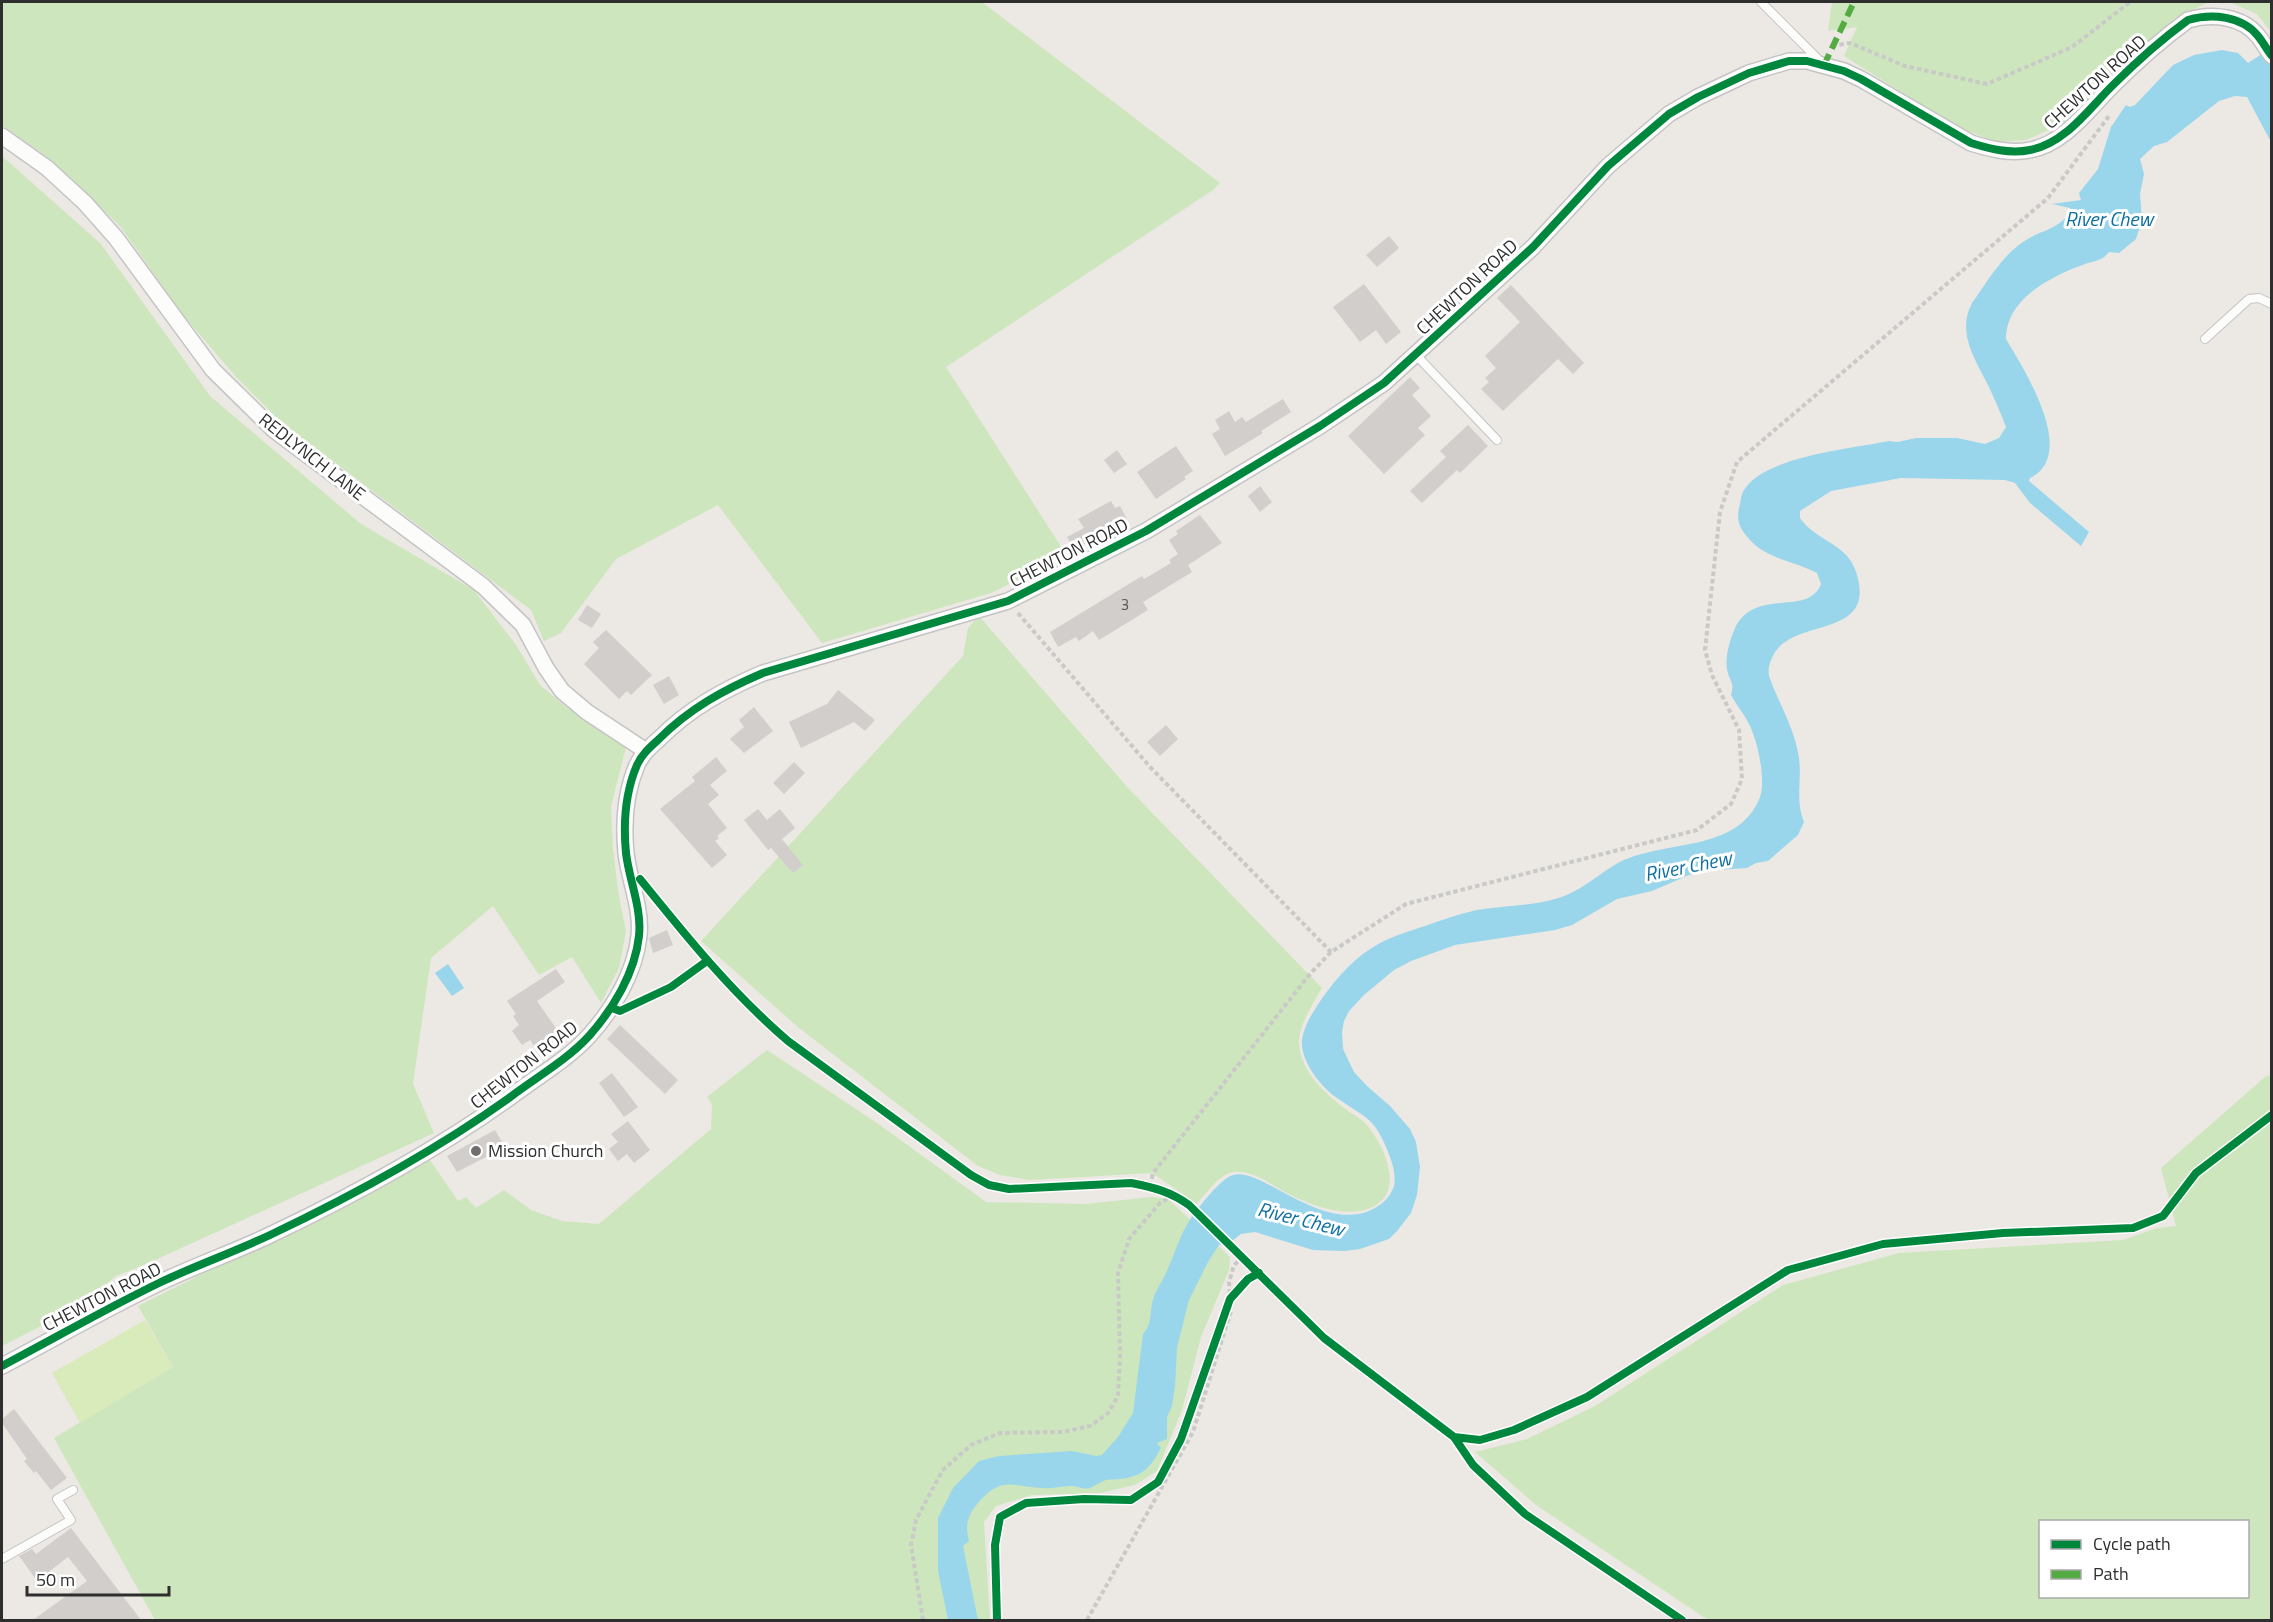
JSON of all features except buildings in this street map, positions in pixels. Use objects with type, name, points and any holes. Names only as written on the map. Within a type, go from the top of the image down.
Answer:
[{"type":"street","name":"CHEWTON ROAD","points":[[2,1366],[161,1282],[269,1235],[365,1187],[471,1125],[564,1058],[588,1037],[612,1008],[632,965],[639,937],[639,915],[628,864],[624,829],[626,798],[638,764],[646,751],[675,723],[703,703],[763,673],[1008,601],[1146,531],[1320,426],[1384,383],[1416,355],[1533,247],[1608,166],[1669,114],[1723,85],[1771,65],[1788,61],[1807,61],[1844,71],[1861,79],[1971,143],[2016,152],[2045,146],[2059,137],[2113,85],[2188,20],[2209,16],[2229,19],[2250,28],[2269,52]]},
{"type":"street","name":"REDLYNCH LANE","points":[[2,136],[47,168],[85,203],[116,238],[213,370],[274,430],[483,586],[523,625],[546,668],[562,691],[587,712],[646,751]]},
{"type":"lane","points":[[1761,2],[1824,65]]},
{"type":"lane","points":[[2205,339],[2249,299],[2259,298],[2271,304]]},
{"type":"lane","points":[[1416,355],[1497,440]]},
{"type":"lane","points":[[2,1559],[70,1520],[57,1499],[73,1490]]},
{"type":"path","points":[[1832,46],[1851,44],[1905,66],[1987,84],[2072,48],[2130,2]]},
{"type":"path","points":[[1150,1186],[1152,1173],[1310,974],[1331,952],[1406,904],[1697,830],[1731,804],[1742,779],[1739,730],[1712,675],[1705,650],[1720,512],[1737,462],[2048,198],[2114,109]]},
{"type":"path","points":[[1008,601],[1150,767],[1331,952]]},
{"type":"path","points":[[923,1620],[911,1545],[916,1520],[942,1471],[971,1446],[1000,1433],[1063,1432],[1090,1426],[1108,1413],[1118,1396],[1120,1356],[1118,1273],[1129,1239],[1160,1203],[1174,1195]]},
{"type":"path","points":[[1087,1620],[1193,1432],[1231,1311],[1229,1282],[1234,1265],[1243,1257]]},
{"type":"green space","points":[[2,2],[982,2],[1220,183],[1213,190],[946,367],[1067,556],[991,593],[822,643],[718,505],[616,559],[561,633],[544,641],[531,610],[283,424],[237,378],[183,315],[120,226],[50,159],[2,125]]},
{"type":"green space","points":[[1832,2],[2209,2],[2175,18],[2062,124],[2026,140],[1995,142],[1952,124],[1844,56],[1857,27],[1828,31]]},
{"type":"green space","points":[[2229,2],[2271,2],[2271,32],[2257,14]]},
{"type":"green space","points":[[2,156],[101,244],[210,396],[361,524],[474,590],[516,645],[540,685],[565,706],[626,747],[611,807],[613,849],[626,931],[619,968],[601,1003],[572,957],[539,975],[493,906],[431,958],[413,1084],[434,1133],[116,1276],[79,1307],[2,1346]]},
{"type":"green space","points":[[979,616],[1129,789],[1322,988],[1301,1030],[1299,1043],[1301,1054],[1304,1064],[1316,1082],[1364,1122],[1372,1131],[1382,1150],[1390,1181],[1383,1199],[1374,1206],[1351,1212],[1326,1209],[1303,1201],[1257,1177],[1242,1172],[1223,1176],[1197,1204],[1152,1173],[1030,1180],[1000,1175],[978,1166],[799,1028],[701,941],[963,656],[968,628]]},
{"type":"green space","points":[[767,1050],[877,1123],[986,1202],[1085,1204],[1152,1197],[1168,1199],[1230,1257],[1229,1270],[1201,1337],[1182,1410],[1157,1471],[1135,1485],[1100,1493],[1032,1495],[996,1506],[984,1522],[990,1620],[155,1620],[54,1438],[173,1367],[138,1306],[430,1160],[458,1201],[466,1197],[476,1208],[504,1190],[531,1210],[562,1221],[599,1224],[711,1129],[712,1105],[707,1097]]},
{"type":"green space","points":[[2271,1075],[2271,1620],[1708,1620],[1536,1505],[1475,1452],[1527,1439],[1595,1406],[1783,1285],[1899,1253],[2123,1240],[2157,1228],[2176,1226],[2161,1168],[2265,1077]]},
{"type":"green space","points":[[145,1320],[173,1367],[80,1423],[52,1373]]},
{"type":"water","name":"River Chew","points":[[2271,48],[2271,142],[2247,97],[2235,96],[2219,101],[2167,142],[2154,146],[2140,159],[2144,174],[2140,194],[2142,221],[2136,239],[2119,253],[2109,252],[2101,259],[2072,269],[2046,282],[2022,300],[2008,324],[2006,339],[2034,389],[2043,410],[2048,431],[2049,450],[2044,466],[2029,481],[2089,532],[2081,546],[2030,503],[2015,483],[2005,480],[1901,478],[1831,491],[1800,511],[1800,518],[1806,526],[1839,549],[1853,564],[1860,596],[1854,610],[1843,619],[1795,637],[1781,645],[1769,664],[1769,676],[1790,727],[1799,758],[1799,798],[1804,822],[1798,835],[1768,861],[1756,863],[1747,868],[1715,870],[1689,875],[1652,891],[1617,899],[1572,925],[1555,930],[1455,945],[1411,961],[1394,970],[1364,995],[1349,1011],[1344,1021],[1343,1049],[1354,1072],[1390,1106],[1410,1129],[1416,1142],[1420,1167],[1417,1195],[1411,1213],[1389,1239],[1360,1249],[1313,1250],[1255,1232],[1241,1234],[1232,1241],[1219,1245],[1189,1300],[1177,1348],[1175,1387],[1172,1406],[1167,1417],[1167,1439],[1157,1443],[1161,1448],[1153,1461],[1135,1476],[1106,1480],[1088,1488],[1008,1485],[986,1494],[969,1517],[967,1530],[969,1541],[963,1546],[978,1620],[948,1620],[938,1571],[938,1518],[953,1488],[979,1461],[999,1456],[1072,1451],[1102,1455],[1118,1437],[1133,1413],[1143,1334],[1150,1322],[1154,1297],[1187,1224],[1216,1187],[1233,1175],[1245,1175],[1311,1206],[1330,1213],[1350,1215],[1373,1209],[1390,1195],[1394,1186],[1394,1171],[1379,1132],[1369,1120],[1322,1085],[1307,1063],[1302,1048],[1303,1034],[1310,1017],[1329,989],[1348,967],[1371,948],[1397,935],[1477,910],[1536,903],[1564,896],[1618,863],[1636,856],[1717,837],[1735,828],[1749,815],[1760,797],[1762,772],[1753,733],[1731,695],[1732,684],[1727,664],[1730,642],[1735,628],[1744,616],[1755,608],[1805,599],[1815,594],[1821,584],[1817,573],[1769,554],[1754,544],[1745,534],[1738,516],[1744,490],[1755,478],[1770,469],[1832,451],[1916,438],[1957,438],[1985,444],[1999,438],[2006,427],[1970,346],[1966,325],[1972,303],[1989,278],[2015,248],[2059,224],[2070,213],[2070,208],[2052,204],[2081,200],[2079,193],[2098,169],[2111,127],[2126,105],[2130,107],[2135,105],[2173,65],[2194,55],[2222,50],[2238,53],[2248,63]]},
{"type":"water","points":[[448,964],[464,988],[452,996],[435,973]]},
{"type":"marked path","points":[[1824,65],[1854,2]]},
{"type":"cycle path","points":[[2,1366],[141,1292],[270,1235],[392,1172],[481,1118],[580,1045],[598,1025],[622,990],[637,950],[639,915],[626,853],[625,830],[627,797],[633,776],[639,761],[647,751],[682,718],[720,693],[763,673],[1008,601],[1146,531],[1320,426],[1384,383],[1533,247],[1608,166],[1669,114],[1698,97],[1749,73],[1789,61],[1807,61],[1844,71],[1861,79],[1971,143],[2000,150],[2023,151],[2042,147],[2065,133],[2139,60],[2188,20],[2207,17],[2235,20],[2251,29],[2272,56]]},
{"type":"cycle path","points":[[640,879],[692,943],[767,1023],[788,1041],[971,1175],[989,1185],[1009,1189],[1131,1183],[1162,1191],[1189,1205],[1324,1338],[1454,1437],[1473,1465],[1525,1514],[1682,1620]]},
{"type":"cycle path","points":[[612,1008],[620,1011],[671,987],[707,961]]},
{"type":"cycle path","points":[[1454,1437],[1480,1440],[1514,1430],[1587,1397],[1788,1270],[1883,1244],[2003,1233],[2133,1228],[2163,1216],[2196,1173],[2272,1115]]},
{"type":"cycle path","points":[[997,1620],[995,1545],[1000,1517],[1026,1503],[1084,1499],[1131,1500],[1158,1482],[1181,1439],[1230,1299],[1248,1279],[1259,1273]]},
{"type":"place","name":"Mission Church","points":[[476,1151]]}]
